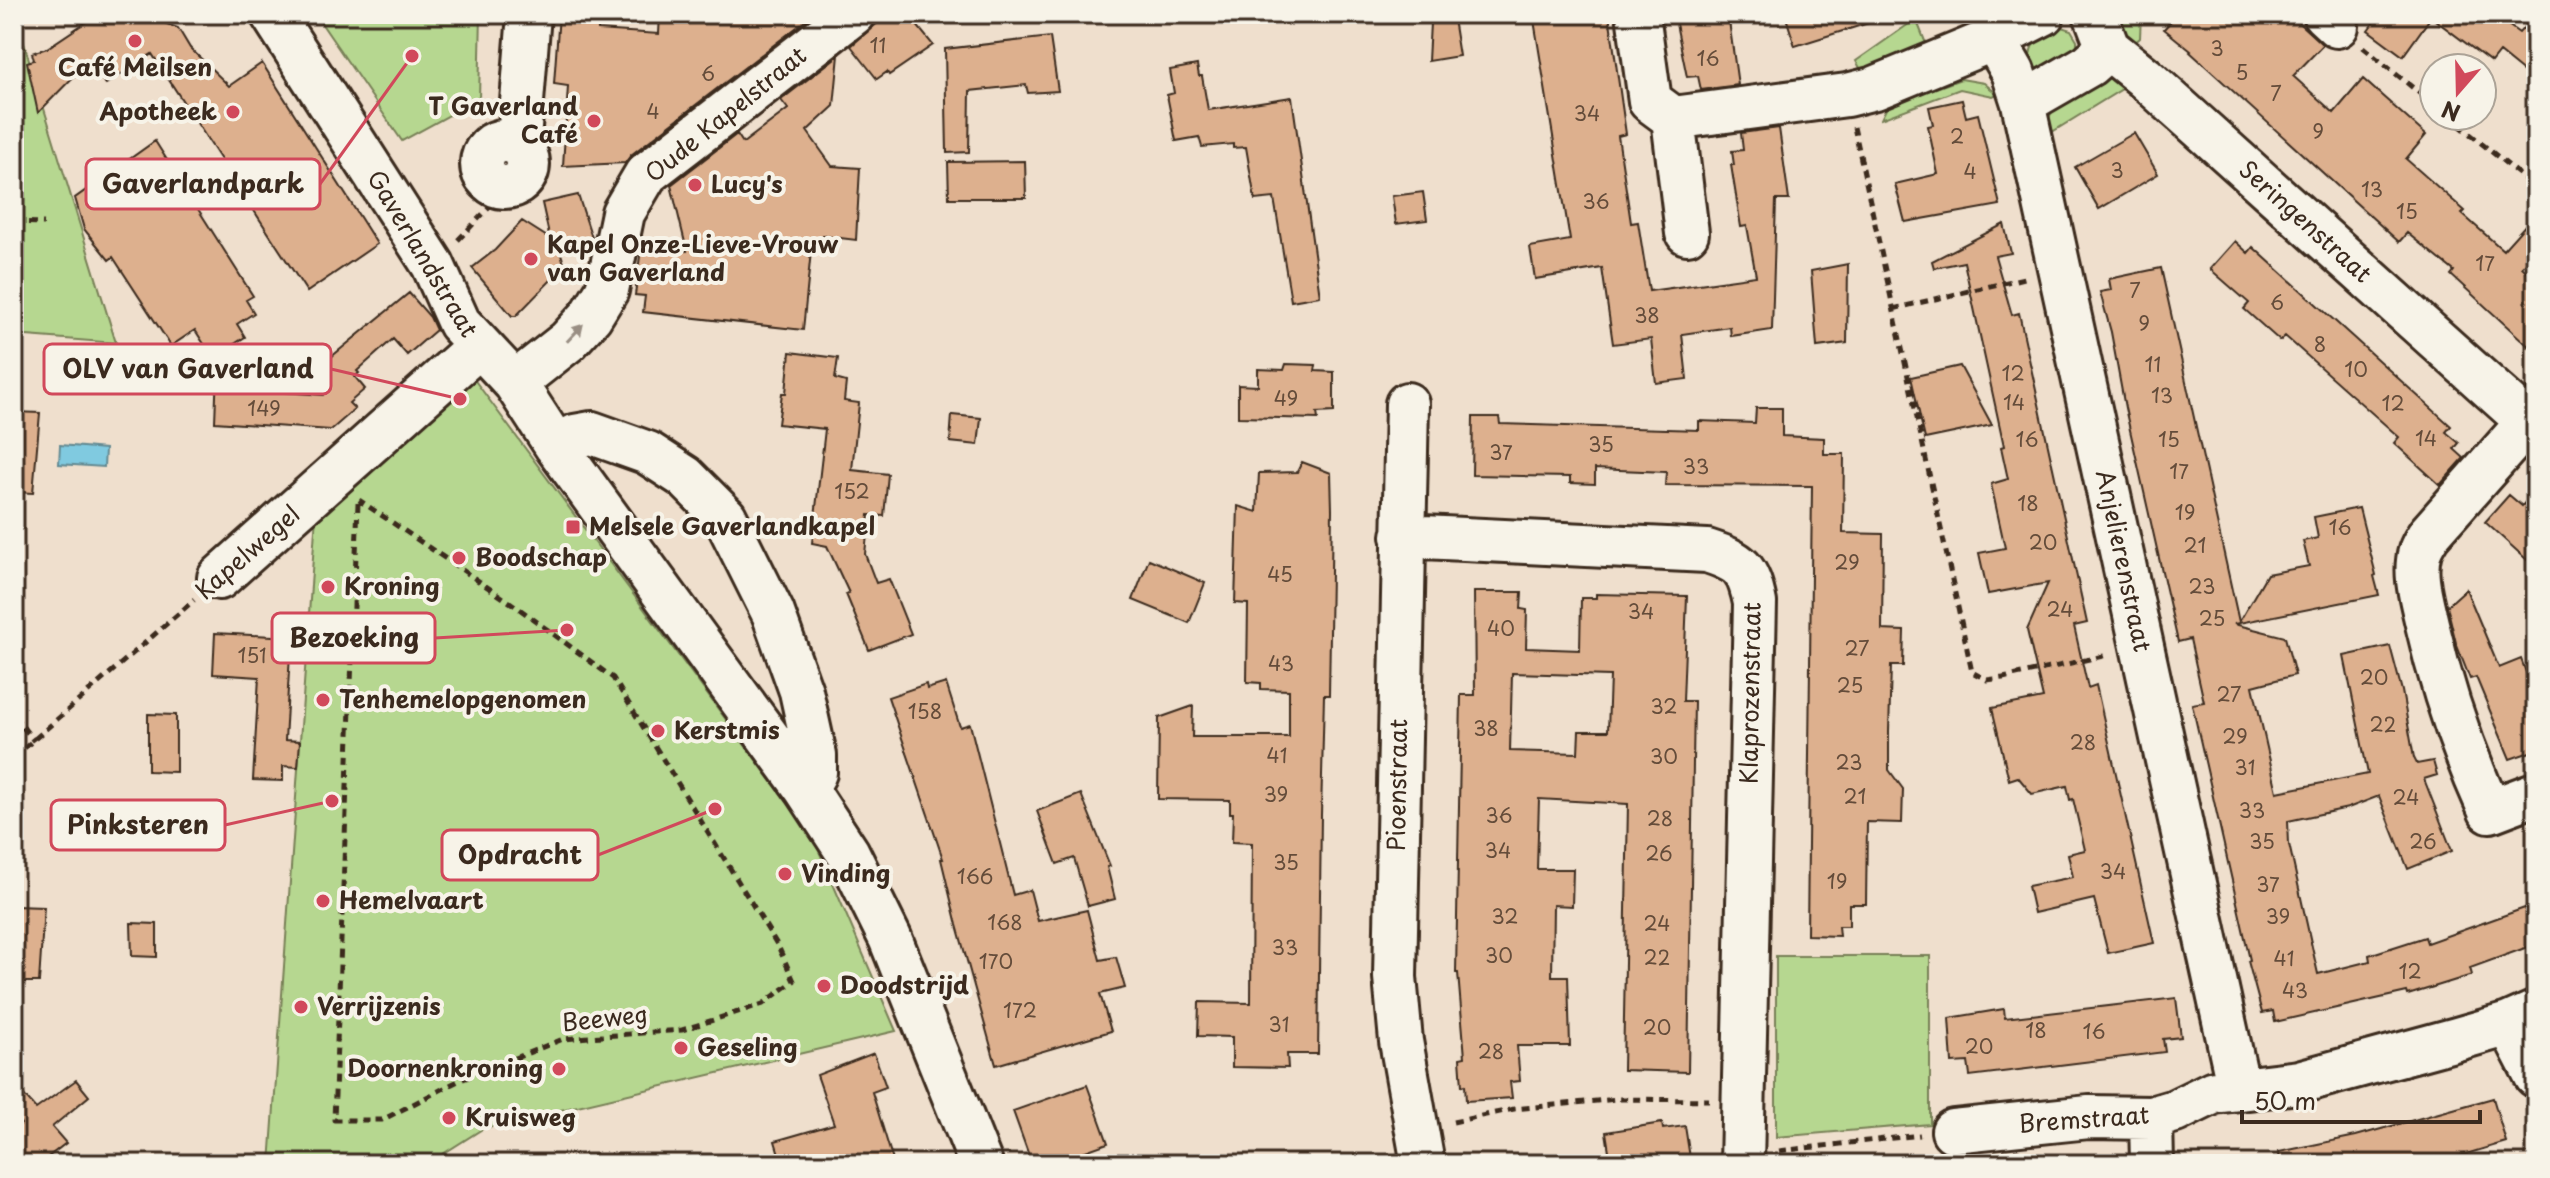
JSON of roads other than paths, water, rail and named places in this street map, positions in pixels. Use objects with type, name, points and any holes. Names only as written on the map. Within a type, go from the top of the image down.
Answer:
[{"type":"street","name":"Gaverlandstraat","points":[[272,14],[433,265],[459,323],[515,383],[556,446],[806,789],[848,853],[890,938],[981,1164]]},
{"type":"street","points":[[507,189],[493,185],[483,173],[482,161],[494,143],[514,142],[520,127],[529,14]]},
{"type":"street","name":"Oude Kapelstraat","points":[[515,383],[568,341],[599,303],[607,290],[623,213],[646,174],[853,14]]},
{"type":"street","points":[[1638,14],[1650,101],[1673,118],[1847,95],[1875,88],[1994,39],[2043,14]]},
{"type":"street","points":[[2023,103],[2089,65],[2102,31]]},
{"type":"street","name":"Seringenstraat","points":[[2102,31],[2144,77],[2532,426],[2442,516],[2420,551],[2419,562],[2420,595],[2441,685],[2465,754],[2494,822],[2532,795]]},
{"type":"street","name":"Anjelierenstraat","points":[[1994,39],[2013,72],[2023,103],[2239,1089]]},
{"type":"street","points":[[1673,118],[1687,233]]},
{"type":"street","name":"Kapelwegel","points":[[219,578],[352,482],[479,346]]},
{"type":"street","name":"Pioenstraat","points":[[1407,404],[1395,977],[1401,1041],[1420,1147]]},
{"type":"street","points":[[556,446],[575,436],[592,433],[648,453],[685,477],[725,517],[773,613],[801,691],[815,755],[815,773],[806,789]]},
{"type":"street","name":"Klaprozenstraat","points":[[1403,536],[1707,551],[1731,559],[1750,577],[1755,603],[1741,1160]]},
{"type":"street","points":[[2522,1018],[2536,1076]]},
{"type":"street","name":"Bremstraat","points":[[1953,1131],[2089,1117],[2151,1118],[2175,1111],[2214,1092],[2299,1082],[2522,1018]]},
{"type":"street","points":[[2151,1118],[2152,1164]]},
{"type":"water","points":[[60,445],[105,449],[104,467],[59,464]]},
{"type":"place","name":"Café Meilsen","points":[[135,41]]},
{"type":"place","name":"Gaverlandpark","points":[[412,56]]},
{"type":"place","name":"Apotheek","points":[[233,112]]},
{"type":"place","name":"T Gaverland Café","points":[[594,121]]},
{"type":"place","name":"Lucy's","points":[[695,185]]},
{"type":"place","name":"Kapel Onze-Lieve-Vrouw van Gaverland","points":[[531,259]]},
{"type":"place","name":"OLV van Gaverland","points":[[460,399]]},
{"type":"place","name":"Melsele Gaverlandkapel","points":[[573,527]]},
{"type":"place","name":"Boodschap","points":[[459,558]]},
{"type":"place","name":"Kroning","points":[[328,587]]},
{"type":"place","name":"Bezoeking","points":[[567,630]]},
{"type":"place","name":"Tenhemelopgenomen","points":[[323,700]]},
{"type":"place","name":"Kerstmis","points":[[658,731]]},
{"type":"place","name":"Pinksteren","points":[[332,801]]},
{"type":"place","name":"Opdracht","points":[[715,809]]},
{"type":"place","name":"Vinding","points":[[785,874]]},
{"type":"place","name":"Hemelvaart","points":[[323,901]]},
{"type":"place","name":"Doodstrijd","points":[[824,986]]},
{"type":"place","name":"Verrijzenis","points":[[301,1007]]},
{"type":"place","name":"Geseling","points":[[681,1048]]},
{"type":"place","name":"Doornenkroning","points":[[559,1069]]},
{"type":"place","name":"Kruisweg","points":[[449,1118]]}]
